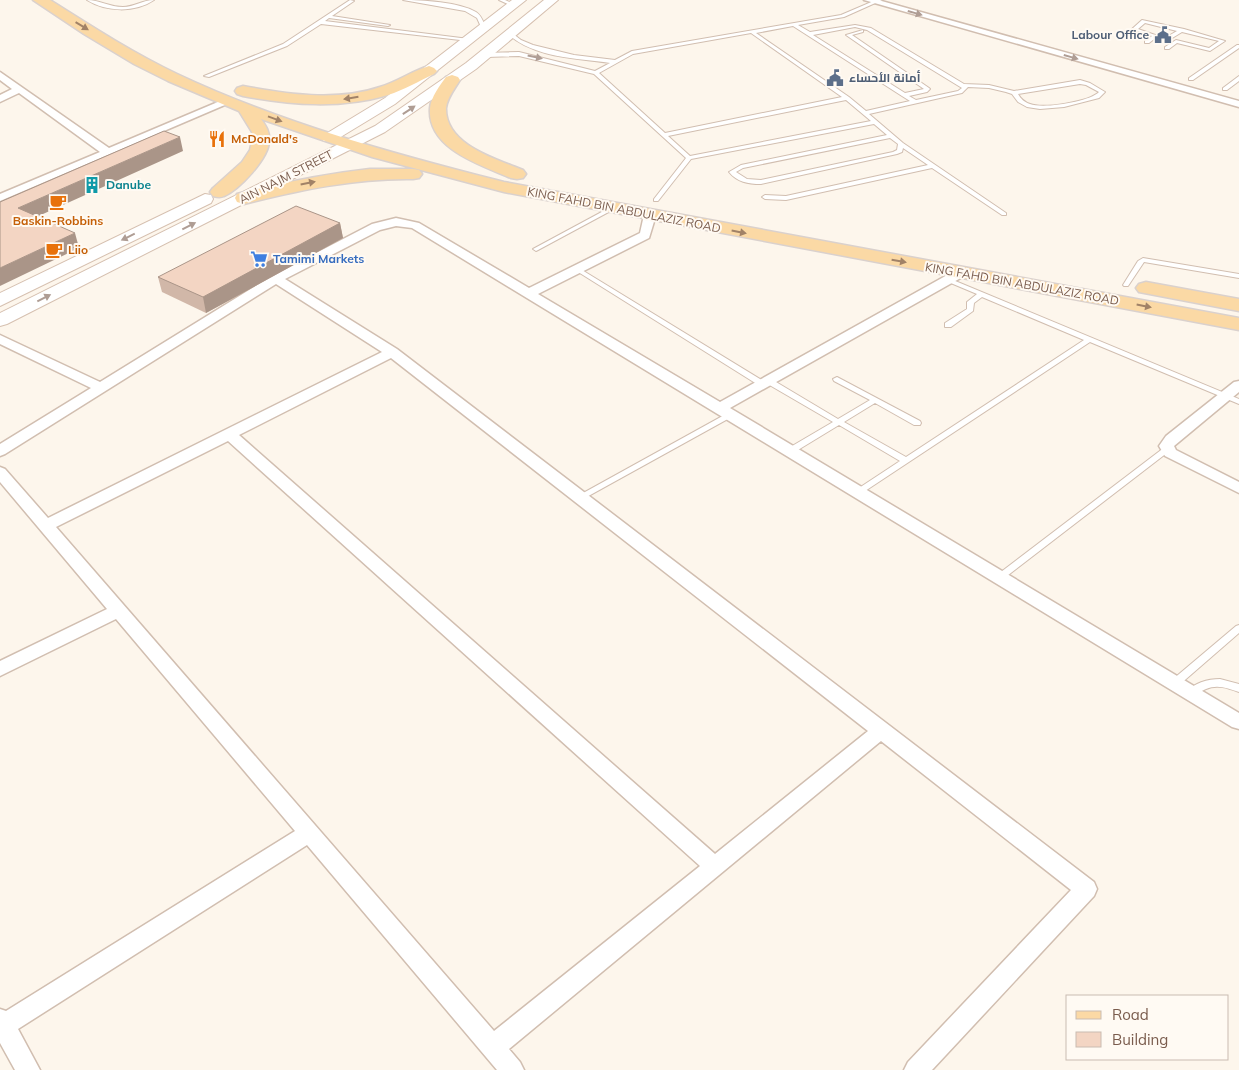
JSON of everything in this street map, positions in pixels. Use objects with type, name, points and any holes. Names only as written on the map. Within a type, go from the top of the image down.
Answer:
[{"type":"main road","name":"KING FAHD BIN ABDULAZIZ ROAD","points":[[40,0],[128,54],[173,77],[229,101],[244,100],[348,137],[385,157],[485,182],[613,208],[653,208],[1239,304]]},
{"type":"main road","points":[[368,136],[413,108],[452,80],[552,0]]},
{"type":"main road","points":[[83,2],[98,18]]},
{"type":"main road","name":"AIN NAJM STREET","points":[[0,320],[244,198],[348,137],[390,101],[484,28],[512,2]]},
{"type":"main road","points":[[131,38],[164,56]]},
{"type":"main road","name":"KING FAHD BIN ABDULAZIZ ROAD","points":[[190,68],[244,100],[328,138],[368,136],[653,208],[955,276],[1239,324]]},
{"type":"main road","points":[[219,192],[255,158],[261,144],[260,132],[244,100],[344,99],[384,90],[429,71]]},
{"type":"main road","points":[[452,80],[438,108],[440,122],[448,136],[463,150],[518,174]]},
{"type":"main road","name":"AIN NAJM STREET","points":[[0,300],[328,138]]},
{"type":"main road","points":[[244,198],[299,185],[362,174],[424,175],[485,182]]},
{"type":"street","points":[[874,1],[1239,104]]},
{"type":"street","points":[[0,75],[107,152]]},
{"type":"street","points":[[1186,78],[1239,92]]},
{"type":"street","points":[[0,100],[19,89]]},
{"type":"street","points":[[0,198],[229,101]]},
{"type":"street","points":[[530,293],[645,235],[653,208]]},
{"type":"street","points":[[0,451],[276,279],[376,227],[396,222],[415,226],[530,293],[1239,722]]},
{"type":"street","points":[[725,412],[766,383],[955,276]]},
{"type":"street","points":[[276,279],[392,352],[1086,889],[916,1070]]},
{"type":"street","points":[[0,339],[102,388]]},
{"type":"street","points":[[46,526],[392,352]]},
{"type":"street","points":[[1239,385],[1232,399],[1171,439],[1166,446],[1170,453],[1239,488]]},
{"type":"street","points":[[229,434],[715,866]]},
{"type":"street","points":[[0,472],[512,1070]]},
{"type":"street","points":[[0,669],[118,611]]},
{"type":"street","points":[[493,1047],[881,731]]},
{"type":"street","points":[[28,1070],[2,1023],[309,833]]},
{"type":"lane","points":[[83,2],[115,9],[128,9],[139,7],[152,0]]},
{"type":"lane","points":[[405,0],[449,6],[474,12],[479,16],[484,28]]},
{"type":"lane","points":[[206,76],[284,45],[352,1]]},
{"type":"lane","points":[[596,73],[632,53],[842,16],[874,1]]},
{"type":"lane","points":[[328,17],[412,29],[416,32]]},
{"type":"lane","points":[[1147,21],[1182,30],[1220,40],[1223,43],[1210,50],[1134,29],[1147,21]]},
{"type":"lane","points":[[320,22],[404,34],[416,32],[469,40]]},
{"type":"lane","points":[[354,27],[361,22]]},
{"type":"lane","points":[[793,24],[915,102]]},
{"type":"lane","points":[[382,30],[388,25]]},
{"type":"lane","points":[[809,34],[855,26],[869,29],[966,88],[960,92],[865,113]]},
{"type":"lane","points":[[869,29],[848,35],[927,89],[904,95]]},
{"type":"lane","points":[[1167,39],[1182,30]]},
{"type":"lane","points":[[752,32],[847,98],[901,144],[1004,214]]},
{"type":"lane","points":[[510,34],[518,41],[531,46],[615,62]]},
{"type":"lane","points":[[1147,42],[1156,36]]},
{"type":"lane","points":[[1167,48],[1176,42]]},
{"type":"lane","points":[[1186,78],[1239,46]]},
{"type":"lane","points":[[486,54],[519,54],[596,73],[689,158]]},
{"type":"lane","points":[[1216,86],[1239,78]]},
{"type":"lane","points":[[963,86],[981,85],[995,87],[1014,94],[1080,82],[1102,92],[1097,97],[1038,108],[1016,98],[1014,94]]},
{"type":"lane","points":[[664,135],[847,98]]},
{"type":"lane","points":[[653,208],[689,158],[875,122]]},
{"type":"lane","points":[[891,136],[742,167],[733,171],[732,174],[745,181],[761,182],[900,152],[901,144]]},
{"type":"lane","points":[[765,197],[786,198],[933,166]]},
{"type":"lane","points":[[536,249],[613,208]]},
{"type":"lane","points":[[1126,285],[1143,260],[1239,276]]},
{"type":"lane","points":[[577,269],[766,383],[838,421],[906,461]]},
{"type":"lane","points":[[955,276],[982,294],[1232,399]]},
{"type":"lane","points":[[948,325],[971,310],[970,302],[982,294]]},
{"type":"lane","points":[[859,492],[1090,340]]},
{"type":"lane","points":[[837,379],[917,423]]},
{"type":"lane","points":[[790,451],[874,400]]},
{"type":"lane","points":[[580,497],[725,412]]},
{"type":"lane","points":[[1000,578],[1168,449]]},
{"type":"lane","points":[[1175,683],[1239,628]]},
{"type":"lane","points":[[1191,693],[1201,686],[1212,682],[1229,684],[1239,688]]},
{"type":"building","points":[[164,131],[180,137],[18,208],[75,233],[0,268],[0,202]]},
{"type":"building","points":[[296,206],[340,223],[203,297],[158,277]]},
{"type":"place","name":"Labour Office","points":[[1163,35]]},
{"type":"place","name":"أمانة الأحساء","points":[[835,78]]},
{"type":"place","name":"McDonald's","points":[[217,139]]},
{"type":"place","name":"Danube","points":[[92,185]]},
{"type":"place","name":"Baskin-Robbins","points":[[58,202]]},
{"type":"place","name":"Liio","points":[[54,250]]},
{"type":"place","name":"Tamimi Markets","points":[[259,259]]}]
